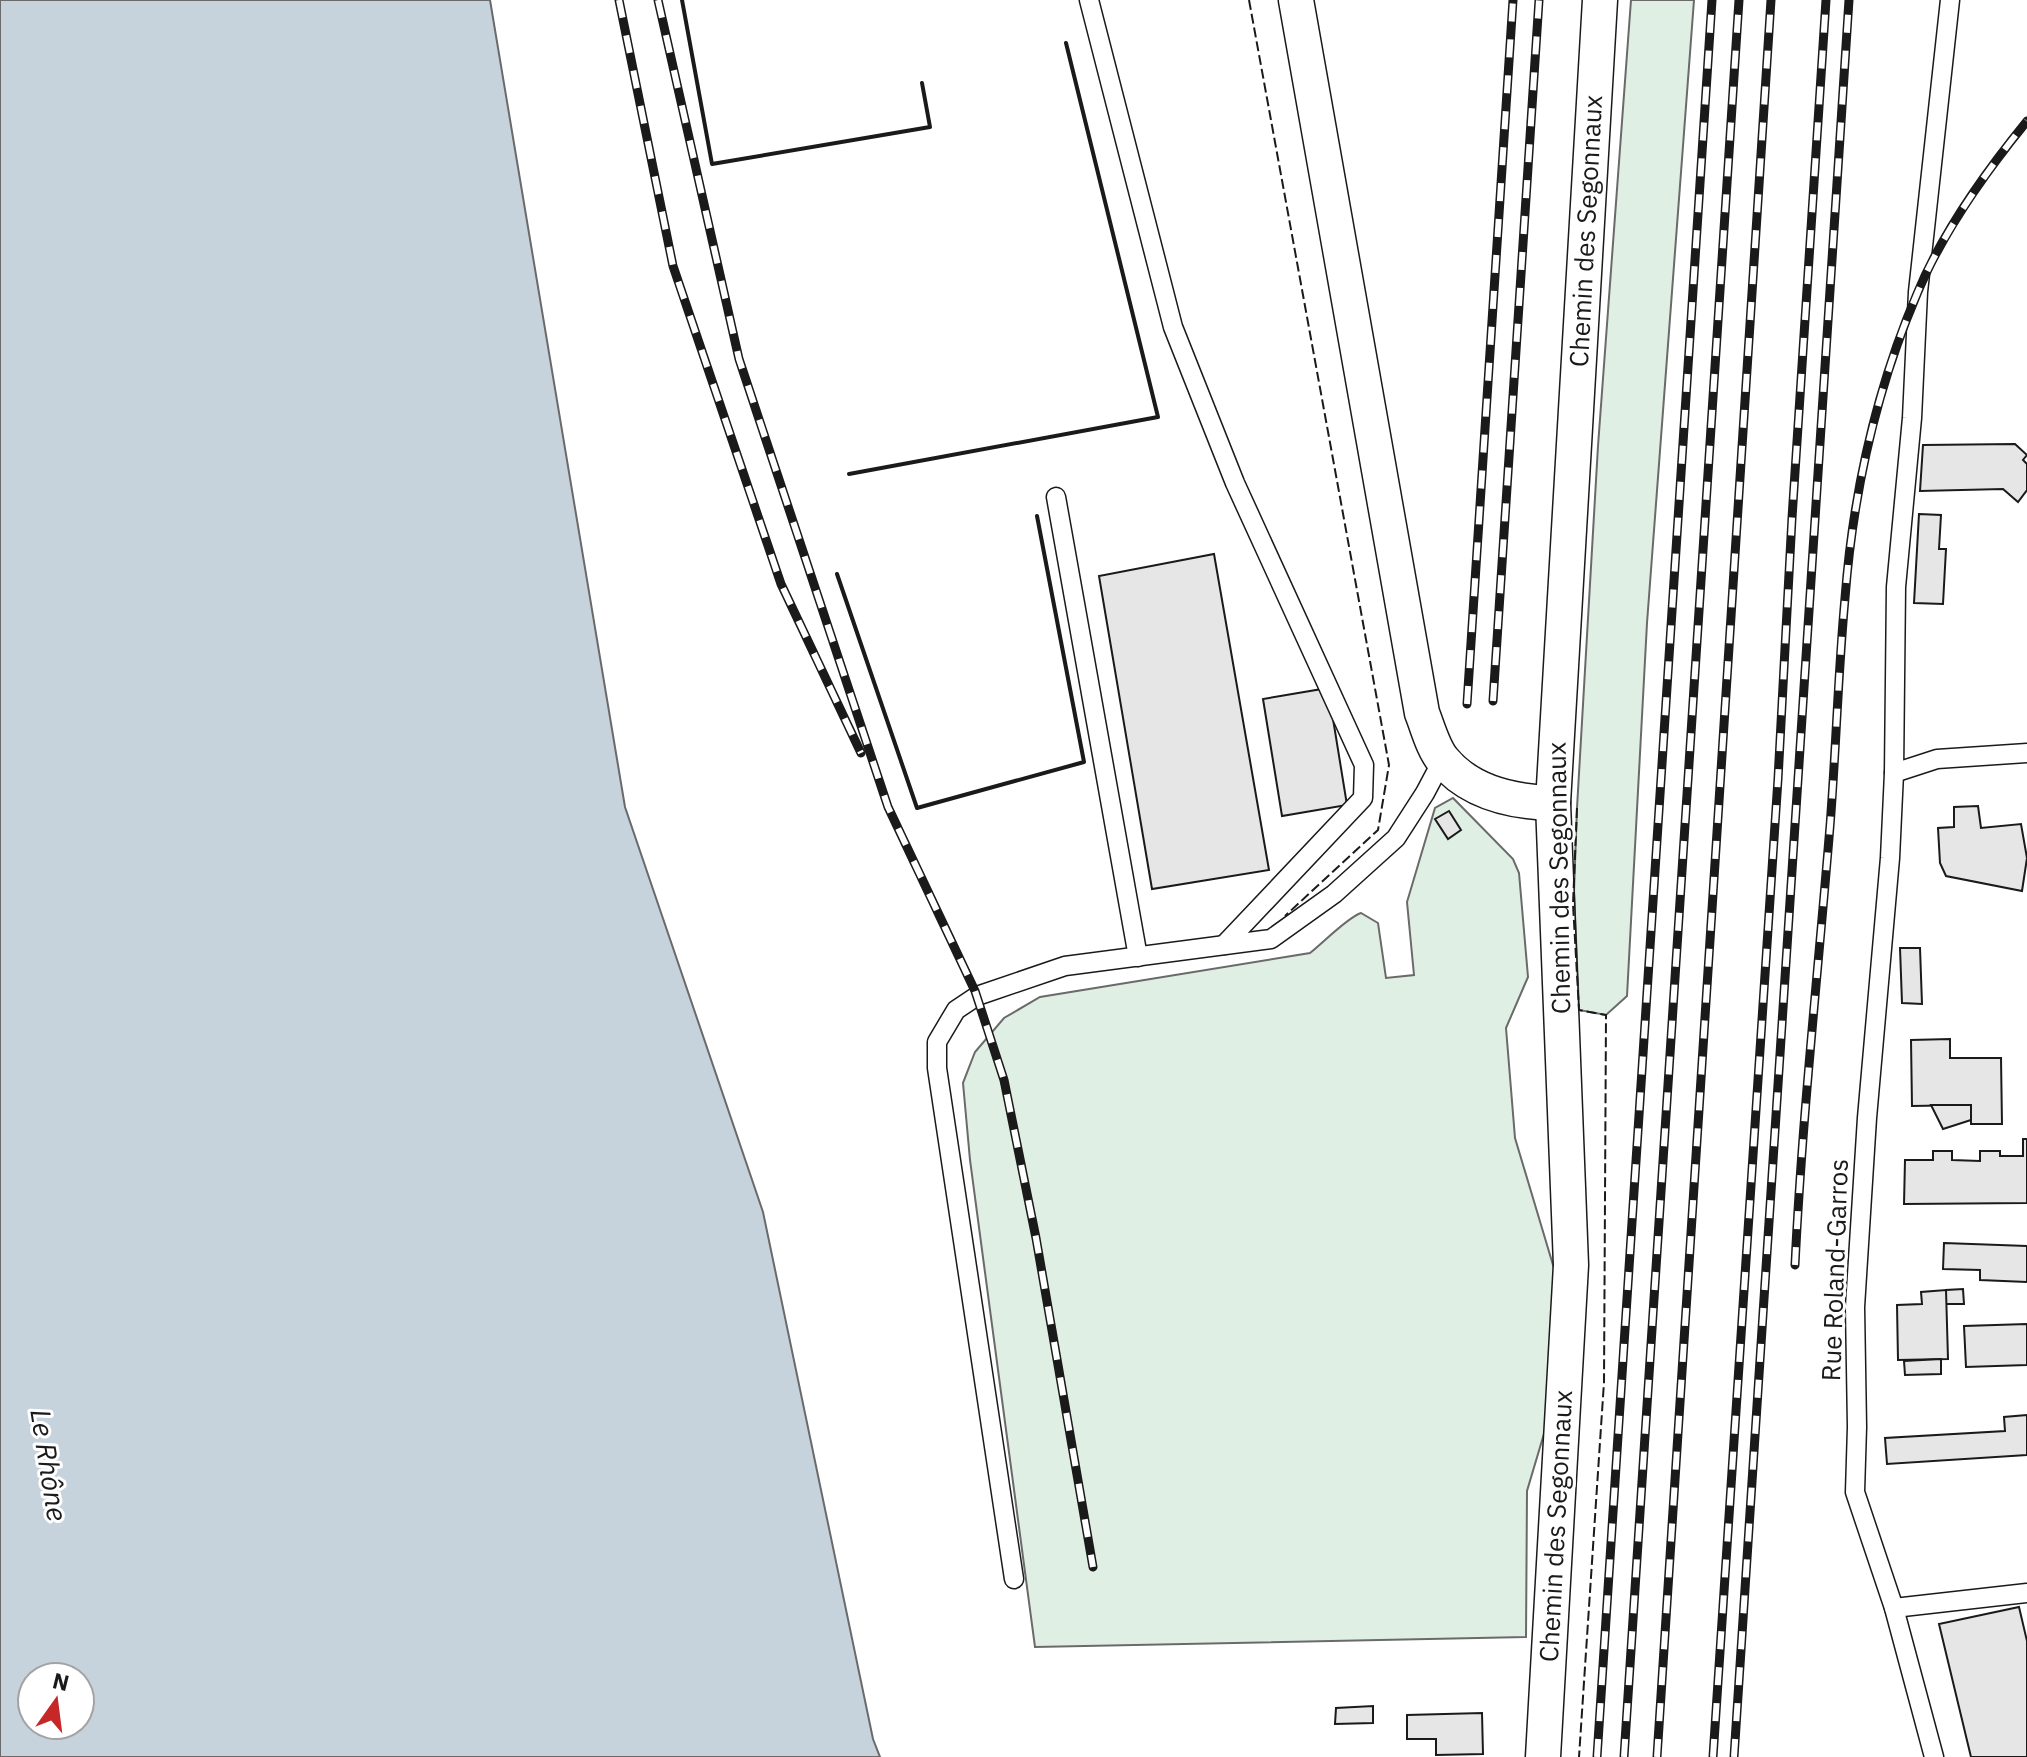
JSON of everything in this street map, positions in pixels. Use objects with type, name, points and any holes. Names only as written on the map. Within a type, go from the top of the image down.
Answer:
[{"type":"street","points":[[1296,0],[1422,713],[1443,759],[1486,793],[1534,803],[1553,803]]},
{"type":"street","name":"Chemin des Segonnaux","points":[[1543,1757],[1571,1265],[1553,803],[1600,0]]},
{"type":"lane","points":[[1089,0],[1173,327],[1235,483],[1364,765],[1363,798],[1224,945]]},
{"type":"lane","name":"Rue Roland-Garros","points":[[1934,1757],[1894,1608],[1855,1492],[1855,1307],[1867,1118],[1890,858],[1896,587],[1912,418],[1919,276],[1950,0]]},
{"type":"lane","points":[[1056,497],[1138,957]]},
{"type":"lane","points":[[1894,773],[1937,759],[2027,753]]},
{"type":"lane","points":[[1014,1579],[937,1068],[937,1042],[956,1010],[977,996],[1065,966],[1271,939],[1334,894],[1396,838],[1443,759]]},
{"type":"lane","points":[[1894,1608],[2027,1593]]},
{"type":"green space","points":[[1631,0],[1694,0],[1647,623],[1627,996],[1606,1015],[1579,1010],[1574,891],[1598,446]]},
{"type":"green space","points":[[1453,798],[1513,859],[1519,873],[1528,977],[1506,1028],[1515,1138],[1559,1285],[1546,1427],[1527,1491],[1526,1637],[1035,1647],[970,1160],[963,1083],[975,1052],[1004,1018],[1040,997],[1310,953],[1361,913],[1378,923],[1386,978],[1414,975],[1407,902],[1435,808]]},
{"type":"water","name":"Le Rhône","points":[[0,0],[490,0],[625,807],[763,1212],[873,1739],[880,1757],[0,1757]]},
{"type":"building","points":[[2015,444],[2027,455],[2023,460],[2027,464],[2027,490],[2018,502],[2003,489],[1920,491],[1923,445]]},
{"type":"building","points":[[1919,514],[1941,515],[1939,549],[1946,549],[1943,604],[1914,603]]},
{"type":"building","points":[[1214,554],[1269,870],[1152,889],[1099,576]]},
{"type":"building","points":[[1328,688],[1347,805],[1282,816],[1263,699]]},
{"type":"building","points":[[1978,806],[1981,828],[2021,824],[2027,858],[2022,891],[1946,876],[1940,863],[1938,828],[1954,827],[1954,807]]},
{"type":"building","points":[[1449,811],[1461,830],[1448,839],[1435,819]]},
{"type":"building","points":[[1900,948],[1920,948],[1922,1004],[1902,1003]]},
{"type":"building","points":[[1950,1039],[1950,1058],[2001,1058],[2002,1124],[1971,1124],[1971,1105],[1912,1106],[1911,1040]]},
{"type":"building","points":[[1931,1105],[1971,1105],[1971,1120],[1943,1129]]},
{"type":"building","points":[[2023,1139],[2027,1139],[2027,1203],[1904,1204],[1905,1160],[1933,1160],[1933,1151],[1952,1151],[1952,1160],[1980,1161],[1980,1151],[2000,1151],[2000,1156],[2023,1156]]},
{"type":"building","points":[[1944,1243],[2027,1246],[2027,1282],[1980,1280],[1980,1270],[1943,1269]]},
{"type":"building","points":[[1963,1289],[1964,1304],[1946,1304],[1946,1290]]},
{"type":"building","points":[[1946,1290],[1948,1359],[1898,1360],[1897,1305],[1922,1304],[1921,1292]]},
{"type":"building","points":[[2027,1324],[2027,1365],[1966,1367],[1964,1326]]},
{"type":"building","points":[[1941,1359],[1941,1374],[1905,1375],[1904,1361]]},
{"type":"building","points":[[2027,1415],[2027,1455],[1887,1464],[1885,1438],[2005,1431],[2004,1417]]},
{"type":"building","points":[[2019,1607],[2027,1641],[2027,1757],[1971,1757],[1939,1624]]},
{"type":"building","points":[[1373,1706],[1373,1723],[1335,1724],[1336,1708]]},
{"type":"building","points":[[1482,1713],[1483,1754],[1436,1755],[1436,1739],[1407,1739],[1407,1715]]},
{"type":"railway","points":[[619,0],[673,266],[781,584],[861,753]]},
{"type":"railway","points":[[658,0],[739,359],[888,807],[975,991],[1004,1080],[1036,1238],[1093,1567]]},
{"type":"railway","points":[[1467,704],[1513,0]]},
{"type":"railway","points":[[1493,701],[1539,0]]},
{"type":"railway","points":[[1597,1757],[1712,0]]},
{"type":"railway","points":[[1624,1757],[1739,0]]},
{"type":"railway","points":[[1657,1757],[1771,0]]},
{"type":"railway","points":[[1713,1757],[1826,0]]},
{"type":"railway","points":[[1734,1757],[1849,0]]},
{"type":"railway","points":[[1795,1265],[1843,626],[1860,481],[1890,367],[1927,272],[1966,204],[2027,121]]},
{"type":"fence","points":[[1249,0],[1389,765],[1378,830],[1285,916]]},
{"type":"fence","points":[[1577,808],[1573,904],[1579,1010],[1606,1015],[1604,1382],[1579,1757]]},
{"type":"wall","points":[[682,0],[712,164],[930,127],[922,83]]},
{"type":"wall","points":[[849,474],[1158,417],[1066,43]]},
{"type":"wall","points":[[837,574],[917,808],[1084,762],[1037,516]]}]
